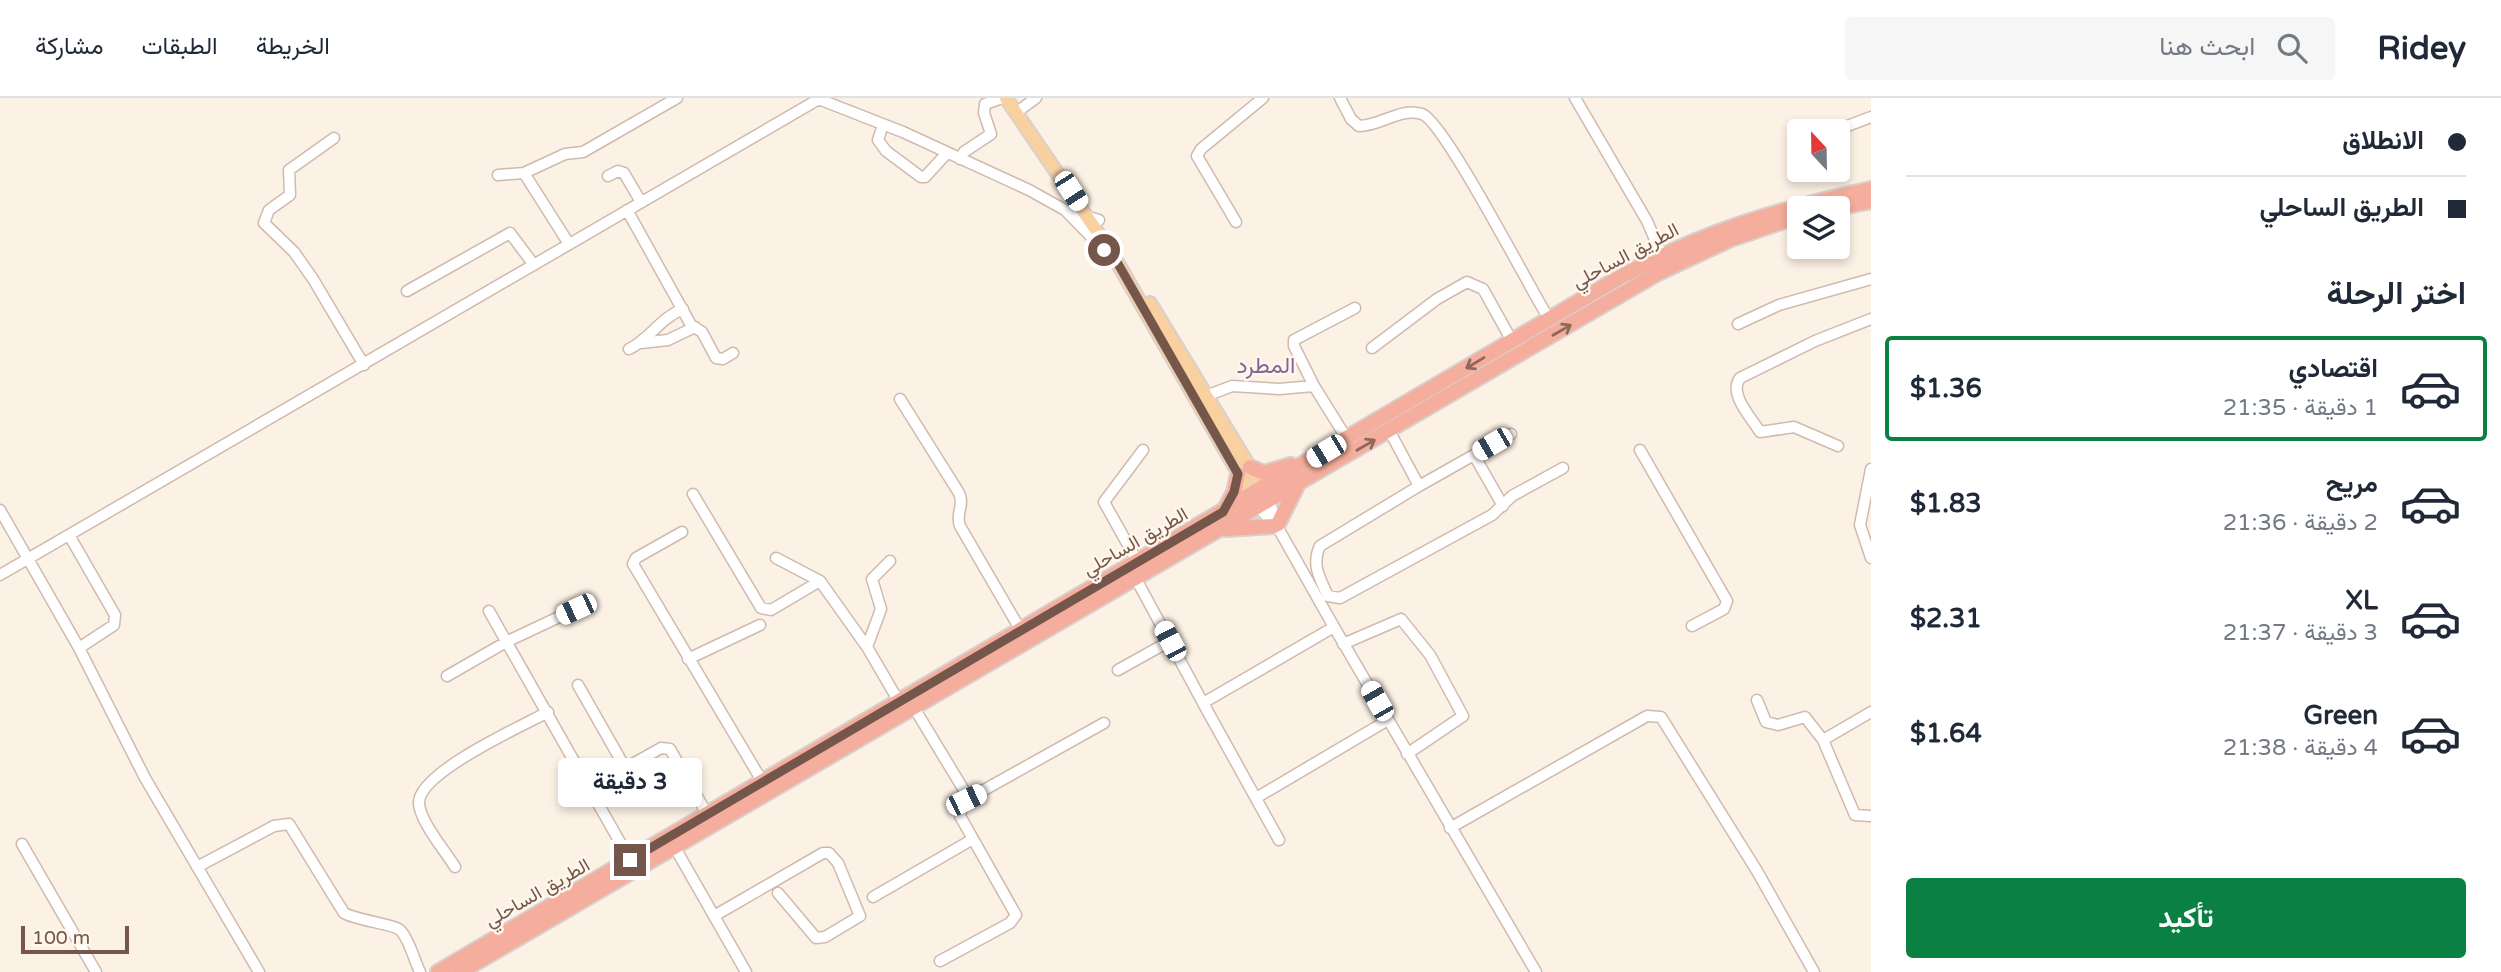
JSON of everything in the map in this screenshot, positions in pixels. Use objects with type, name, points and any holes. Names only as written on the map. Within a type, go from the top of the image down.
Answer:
[{"type":"highway","name":"الطريق الساحلي","points":[[460,972],[1221,529],[1306,463],[1549,319],[1662,256],[1762,215],[1871,189]]},
{"type":"highway","points":[[1850,205],[1871,201]]},
{"type":"highway","name":"الطريق الساحلي","points":[[438,972],[898,700],[1223,512],[1298,484],[1658,273],[1731,239],[1787,220]]},
{"type":"highway","points":[[1223,512],[1244,470],[1264,472],[1306,463]]},
{"type":"highway","points":[[1221,529],[1277,526],[1298,484]]},
{"type":"main road","points":[[1004,98],[1094,220],[1260,498]]},
{"type":"main road","points":[[1017,103],[1206,396],[1244,470]]},
{"type":"street","points":[[498,175],[524,173],[557,157],[583,152],[677,98]]},
{"type":"street","points":[[960,159],[964,152],[991,134],[984,113],[985,104],[1004,98]]},
{"type":"street","points":[[1017,103],[1036,98]]},
{"type":"street","points":[[1236,222],[1196,156],[1263,98]]},
{"type":"street","points":[[1340,98],[1351,118],[1359,126],[1409,113],[1420,113],[1431,120],[1457,157],[1549,319]]},
{"type":"street","points":[[1575,98],[1647,221],[1662,256]]},
{"type":"street","points":[[0,575],[817,99],[947,152],[1065,209],[1094,220]]},
{"type":"street","points":[[1850,125],[1871,117]]},
{"type":"street","points":[[883,125],[878,140],[886,151],[921,177],[925,177],[947,152]]},
{"type":"street","points":[[334,138],[289,170],[290,195],[268,210],[264,223],[294,252],[364,365]]},
{"type":"street","points":[[524,173],[569,244]]},
{"type":"street","points":[[608,176],[624,173],[641,202]]},
{"type":"street","points":[[1065,209],[1079,227],[1113,255]]},
{"type":"street","points":[[627,210],[682,309],[702,332],[716,358],[723,359],[733,353]]},
{"type":"street","points":[[407,291],[510,233],[534,265]]},
{"type":"street","points":[[1738,324],[1779,305],[1871,279]]},
{"type":"street","points":[[1372,348],[1459,284],[1467,282],[1483,289],[1512,341]]},
{"type":"street","points":[[1347,439],[1314,386],[1294,346],[1294,340],[1355,308]]},
{"type":"street","points":[[641,343],[663,319],[682,309]]},
{"type":"street","points":[[1838,446],[1794,428],[1760,432],[1735,393],[1735,384],[1740,378],[1802,347],[1871,319]]},
{"type":"street","points":[[629,349],[641,343],[668,340],[695,327]]},
{"type":"street","points":[[1206,396],[1232,386],[1279,389],[1314,386]]},
{"type":"street","points":[[900,399],[959,493],[962,503],[958,521],[1020,629]]},
{"type":"street","points":[[1390,432],[1419,486]]},
{"type":"street","points":[[1511,434],[1320,546],[1314,557],[1328,596],[1340,598],[1503,506],[1512,496],[1563,468]]},
{"type":"street","points":[[1137,561],[1104,502],[1143,450]]},
{"type":"street","points":[[1640,450],[1727,601],[1724,609],[1692,626]]},
{"type":"street","points":[[1474,454],[1503,506]]},
{"type":"street","points":[[1871,469],[1860,525],[1871,558]]},
{"type":"street","points":[[693,494],[761,608],[771,610],[820,581]]},
{"type":"street","points":[[1260,498],[1536,972]]},
{"type":"street","points":[[0,510],[79,648],[145,778],[259,972]]},
{"type":"street","points":[[681,532],[636,558],[633,565],[762,780]]},
{"type":"street","points":[[69,535],[116,615],[114,625],[79,648]]},
{"type":"street","points":[[776,558],[820,581],[867,647],[898,700]]},
{"type":"street","points":[[867,647],[881,609],[872,579],[890,561]]},
{"type":"street","points":[[1135,577],[1279,840]]},
{"type":"street","points":[[447,676],[576,609]]},
{"type":"street","points":[[489,611],[630,860]]},
{"type":"street","points":[[1343,644],[1401,619],[1434,663],[1462,716],[1407,754]]},
{"type":"street","points":[[688,659],[760,625]]},
{"type":"street","points":[[1203,704],[1334,627]]},
{"type":"street","points":[[1118,670],[1170,641]]},
{"type":"street","points":[[578,685],[623,764],[629,766],[661,748],[670,749],[707,814]]},
{"type":"street","points":[[1757,700],[1766,722],[1778,725],[1805,718],[1823,740],[1855,815],[1871,816]]},
{"type":"street","points":[[913,706],[965,792],[966,800],[960,816],[1010,903],[1015,918],[940,961]]},
{"type":"street","points":[[455,867],[423,818],[418,804],[422,791],[453,764],[548,712]]},
{"type":"street","points":[[1823,740],[1871,712]]},
{"type":"street","points":[[1450,828],[1647,716],[1661,716],[1757,872],[1814,972]]},
{"type":"street","points":[[1256,799],[1388,720]]},
{"type":"street","points":[[966,800],[1104,723]]},
{"type":"street","points":[[197,867],[274,826],[289,824],[344,913],[358,921],[391,925],[401,930],[420,972]]},
{"type":"street","points":[[873,897],[973,839]]},
{"type":"street","points":[[22,844],[96,972]]},
{"type":"street","points":[[674,846],[746,972]]},
{"type":"street","points":[[714,916],[823,853],[829,853],[838,863],[860,916],[825,937],[816,938],[778,893]]},
{"type":"district","name":"المطرد","points":[[1266,365]]},
{"type":"route","points":[[630,860],[898,700],[1223,512],[1234,492],[1238,474],[1113,255],[1104,250]]}]
